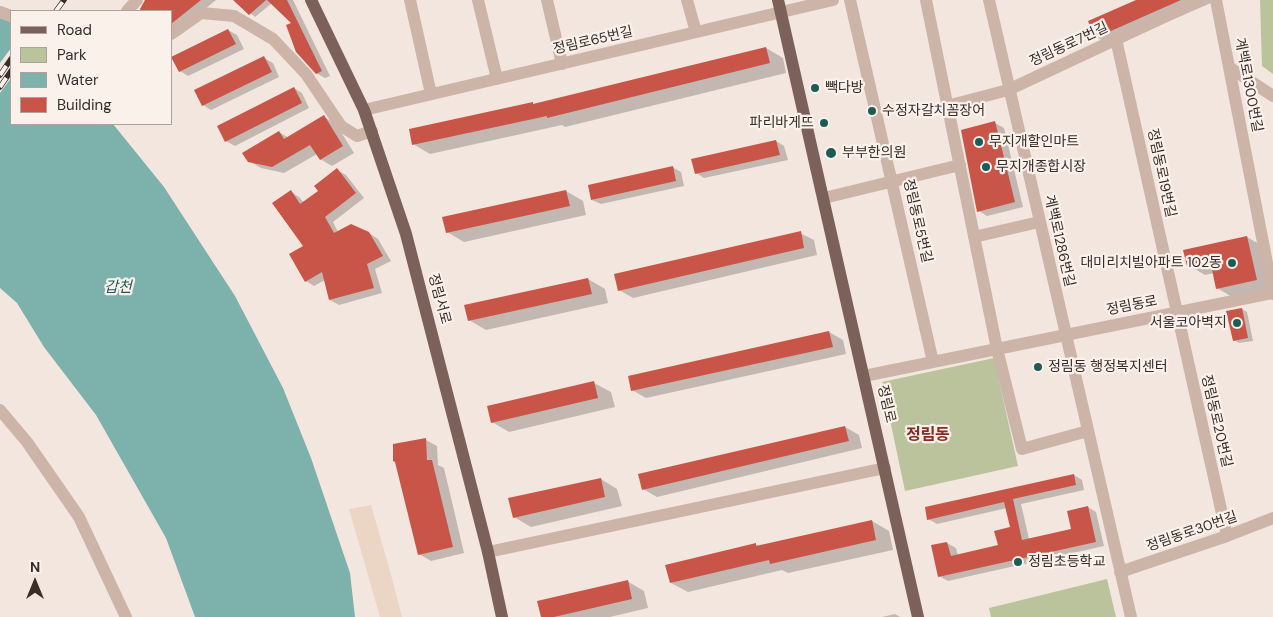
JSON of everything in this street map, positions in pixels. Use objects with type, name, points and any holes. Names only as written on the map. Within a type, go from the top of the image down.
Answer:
[{"type":"main road","name":"정림서로","points":[[311,0],[364,110],[406,234],[488,552],[502,617]]},
{"type":"main road","name":"정림로","points":[[780,6],[918,617]]},
{"type":"street","points":[[128,10],[137,0]]},
{"type":"street","points":[[410,0],[431,94]]},
{"type":"street","points":[[478,0],[496,79]]},
{"type":"street","points":[[547,0],[562,64]]},
{"type":"street","points":[[687,0],[696,32]]},
{"type":"street","name":"정림로65번길","points":[[364,110],[696,32],[780,6],[833,0]]},
{"type":"street","name":"정림동로5번길","points":[[850,0],[933,362]]},
{"type":"street","points":[[926,0],[997,349],[1022,448],[1088,431]]},
{"type":"street","name":"계백로1286번길","points":[[988,0],[1131,617]]},
{"type":"street","name":"정림동로7번길","points":[[948,106],[1008,90],[1200,0]]},
{"type":"street","name":"계백로1300번길","points":[[1216,0],[1273,294]]},
{"type":"street","points":[[172,33],[201,13],[234,16],[280,46],[306,74],[341,126],[357,136],[372,131]]},
{"type":"street","name":"정림동로19번길","points":[[1116,39],[1176,313]]},
{"type":"street","points":[[1229,67],[1273,96]]},
{"type":"street","points":[[824,198],[960,165]]},
{"type":"street","points":[[974,238],[1039,222]]},
{"type":"street","name":"정림동로","points":[[864,376],[1273,294]]},
{"type":"street","name":"정림동로20번길","points":[[1176,313],[1227,536]]},
{"type":"street","points":[[0,410],[27,442],[79,517],[126,617]]},
{"type":"street","points":[[488,552],[885,468]]},
{"type":"street","name":"정림동로30번길","points":[[1120,572],[1227,536],[1273,518]]},
{"type":"green space","points":[[1260,0],[1273,0],[1273,74],[1262,66]]},
{"type":"green space","points":[[994,358],[1018,466],[905,491],[882,382]]},
{"type":"green space","points":[[1107,579],[1116,617],[991,617],[989,608]]},
{"type":"shaded area","points":[[371,505],[402,617],[380,617],[349,509]]},
{"type":"water","name":"갑천","points":[[0,18],[10,22],[10,125],[114,125],[164,187],[235,296],[283,388],[311,458],[350,573],[355,617],[195,617],[166,538],[96,415],[44,347],[17,303],[0,288]]},
{"type":"pier","points":[[10,49],[10,79],[0,93],[0,63]]},
{"type":"building","points":[[145,0],[201,0],[172,23],[172,10],[140,9]]},
{"type":"building","points":[[233,0],[266,0],[249,15]]},
{"type":"building","points":[[267,0],[287,0],[322,71],[316,74],[296,52],[286,25],[291,23]]},
{"type":"building","points":[[1136,0],[1181,0],[1095,38],[1088,21]]},
{"type":"building","points":[[228,29],[236,44],[179,72],[172,57]]},
{"type":"building","points":[[766,47],[770,63],[547,118],[547,116],[412,145],[409,129],[533,102],[533,104]]},
{"type":"building","points":[[264,56],[272,72],[202,106],[194,90]]},
{"type":"building","points":[[294,87],[302,103],[225,142],[217,126]]},
{"type":"building","points":[[324,115],[343,146],[320,160],[310,145],[272,167],[248,162],[242,153],[279,131],[284,139]]},
{"type":"building","name":"무지개종합시장","points":[[995,121],[1015,202],[977,212],[961,130]]},
{"type":"building","points":[[776,140],[780,155],[695,174],[691,159]]},
{"type":"building","points":[[673,166],[676,181],[591,200],[588,185]]},
{"type":"building","points":[[337,168],[356,193],[325,217],[334,233],[351,224],[369,232],[383,256],[367,264],[374,288],[329,300],[322,272],[305,282],[289,254],[303,246],[272,203],[291,190],[300,204],[318,191],[314,186]]},
{"type":"building","points":[[566,190],[570,206],[446,233],[442,217]]},
{"type":"building","points":[[801,231],[804,248],[618,291],[614,274]]},
{"type":"building","name":"대미리치빌아파트 102동","points":[[1247,236],[1257,280],[1216,289],[1210,260],[1187,266],[1183,250]]},
{"type":"building","points":[[588,278],[592,294],[468,321],[464,305]]},
{"type":"building","name":"서울코아벽지","points":[[1242,308],[1248,338],[1233,341],[1226,311]]},
{"type":"building","points":[[829,331],[833,347],[631,391],[628,376]]},
{"type":"building","points":[[594,381],[598,398],[491,423],[487,406]]},
{"type":"building","points":[[845,426],[849,441],[642,490],[638,474]]},
{"type":"building","points":[[426,438],[427,460],[432,460],[453,547],[418,555],[395,462],[393,461],[393,444]]},
{"type":"building","points":[[1074,474],[1076,485],[1013,499],[1022,540],[1071,529],[1067,511],[1088,506],[1096,542],[938,577],[931,545],[947,542],[951,556],[998,545],[994,531],[1010,527],[1004,502],[927,520],[925,507]]},
{"type":"building","points":[[601,478],[605,497],[513,518],[508,498]]},
{"type":"building","points":[[872,520],[876,540],[770,564],[769,560],[670,583],[665,565],[756,543],[756,546]]},
{"type":"building","points":[[628,580],[632,599],[554,617],[541,617],[537,601]]},
{"type":"railway","points":[[57,10],[64,0]]},
{"type":"railway","points":[[0,75],[10,60]]},
{"type":"railway","points":[[0,87],[10,72]]},
{"type":"place","name":"빽다방","points":[[815,88]]},
{"type":"place","name":"수정자갈치꼼장어","points":[[872,111]]},
{"type":"place","name":"파리바게뜨","points":[[824,123]]},
{"type":"place","name":"무지개할인마트","points":[[979,142]]},
{"type":"place","name":"부부한의원","points":[[831,153]]},
{"type":"place","name":"무지개종합시장","points":[[986,167]]},
{"type":"place","name":"대미리치빌아파트 102동","points":[[1232,263]]},
{"type":"place","name":"서울코아벽지","points":[[1237,323]]},
{"type":"place","name":"정림동 행정복지센터","points":[[1038,367]]},
{"type":"place","name":"정림초등학교","points":[[1018,562]]},
{"type":"district","name":"정림동","points":[[928,436]]}]
